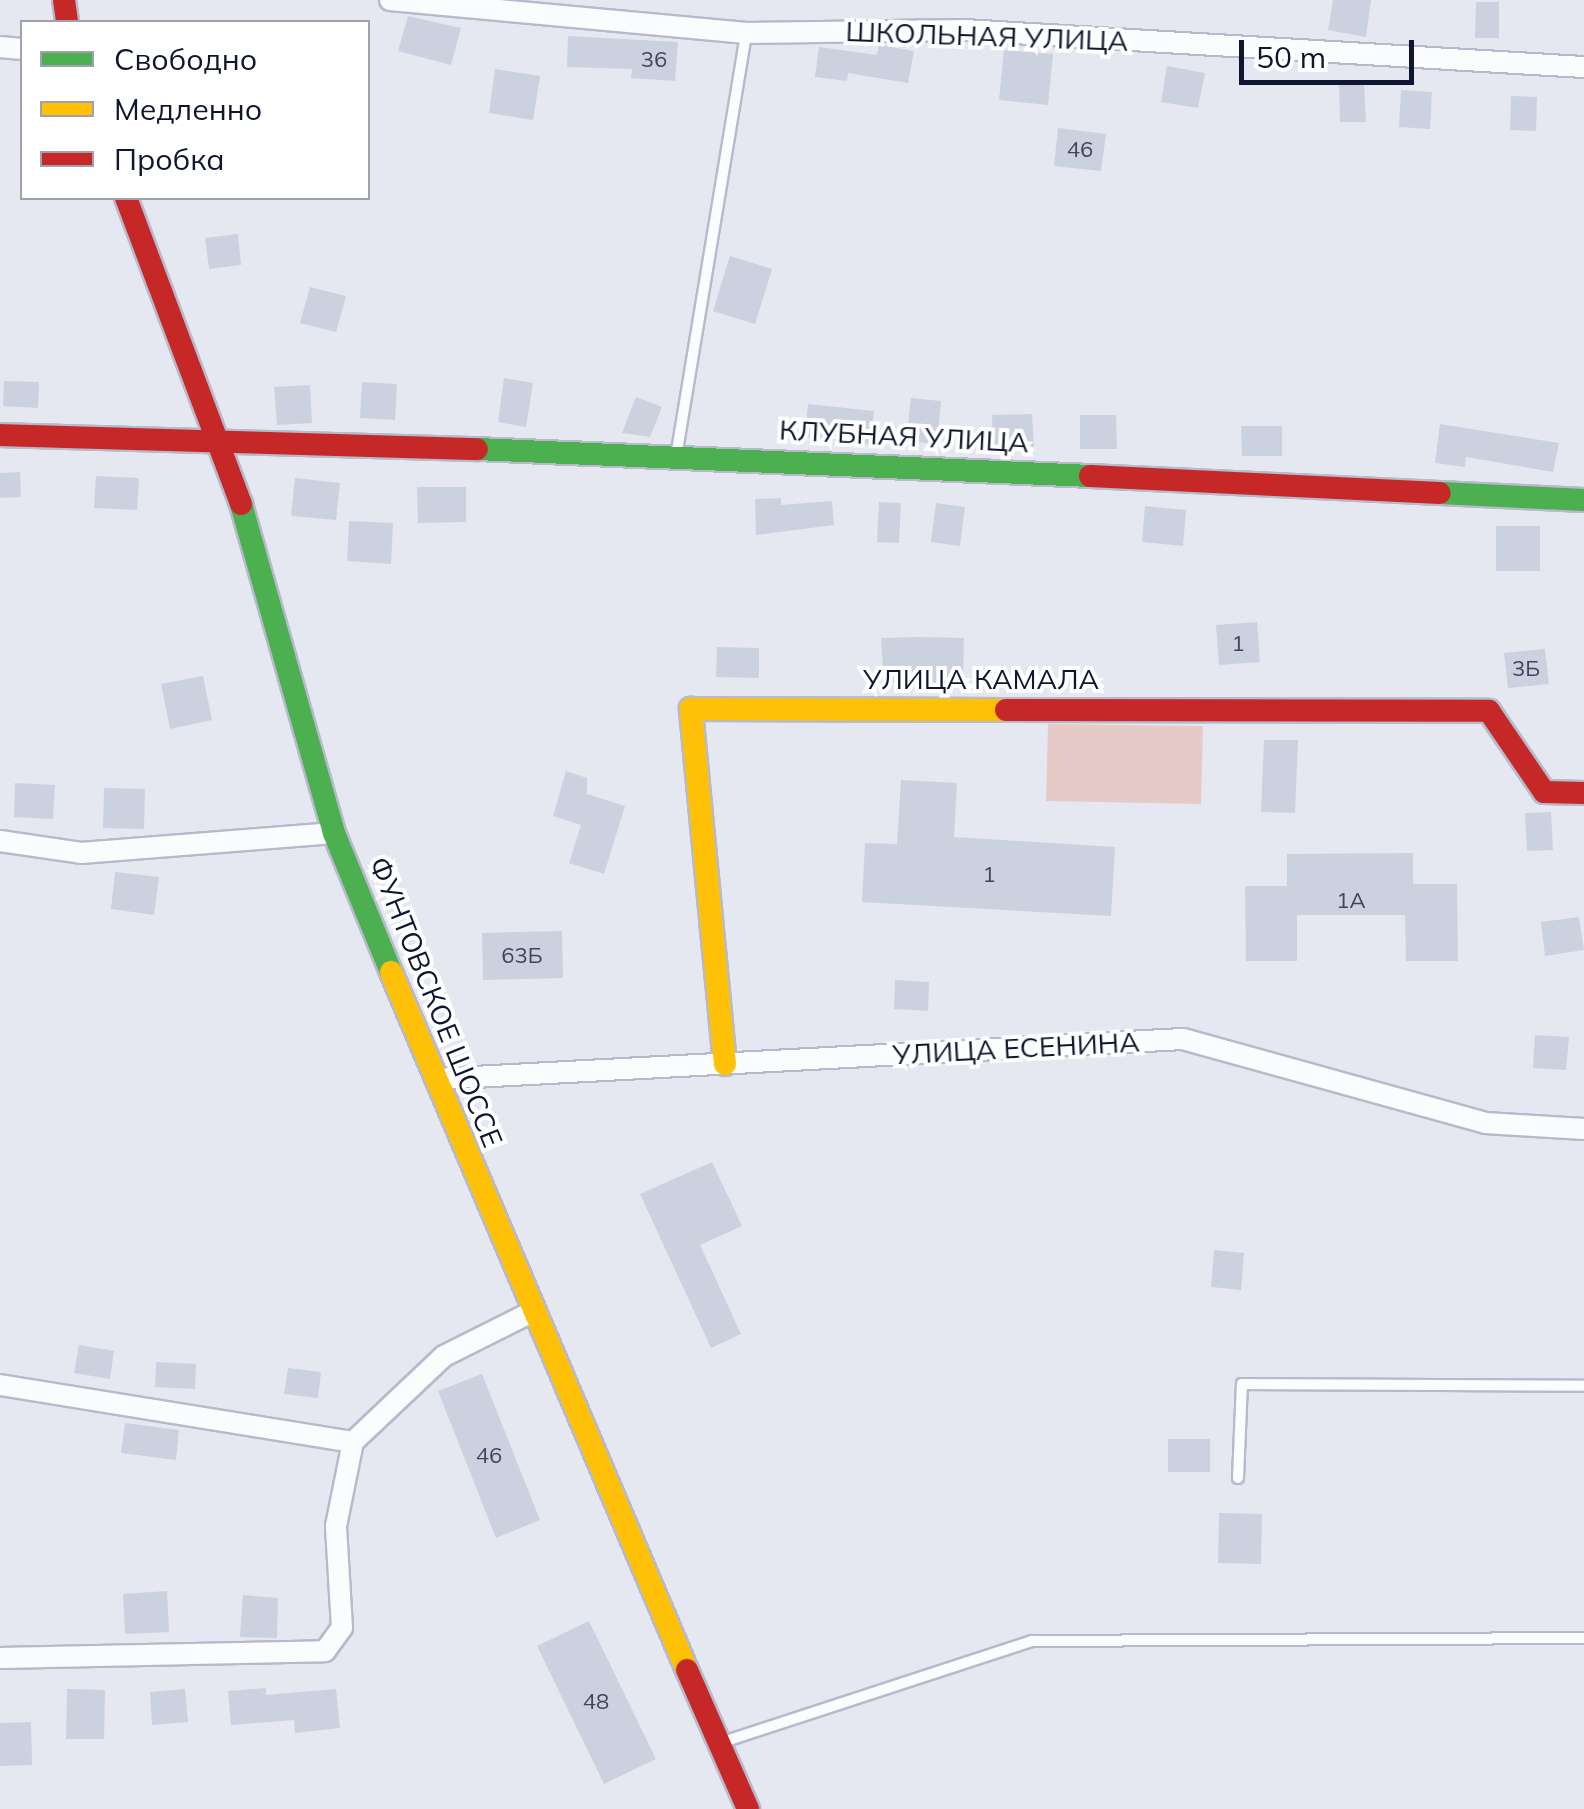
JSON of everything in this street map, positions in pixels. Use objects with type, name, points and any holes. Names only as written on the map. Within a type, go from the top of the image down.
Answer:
[{"type":"street","name":"ШКОЛЬНАЯ УЛИЦА","points":[[390,0],[746,33],[964,30],[1584,68]]},
{"type":"street","name":"ФУНТОВСКОЕ ШОССЕ","points":[[127,200],[222,438],[334,832],[530,1312],[748,1809]]},
{"type":"street","name":"КЛУБНАЯ УЛИЦА","points":[[0,435],[222,438],[676,455],[1584,500]]},
{"type":"street","name":"УЛИЦА КАМАЛА","points":[[725,1064],[691,708],[1489,711],[1544,792],[1584,793]]},
{"type":"street","points":[[0,841],[81,853],[334,832]]},
{"type":"street","name":"УЛИЦА ЕСЕНИНА","points":[[437,1079],[1184,1039],[1485,1123],[1584,1129]]},
{"type":"street","points":[[0,1658],[325,1651],[342,1628],[336,1526],[353,1442],[444,1356],[530,1312]]},
{"type":"street","points":[[0,1384],[353,1442]]},
{"type":"lane","points":[[676,455],[746,33]]},
{"type":"lane","points":[[1238,1478],[1242,1384],[1584,1386]]},
{"type":"lane","points":[[719,1744],[1032,1641],[1584,1638]]},
{"type":"shaded area","points":[[1048,724],[1203,726],[1201,804],[1046,801]]},
{"type":"building","points":[[1333,0],[1371,0],[1366,37],[1328,30]]},
{"type":"building","points":[[1476,2],[1499,2],[1499,38],[1475,38]]},
{"type":"building","points":[[408,16],[461,28],[451,65],[398,51]]},
{"type":"building","points":[[568,36],[678,42],[675,81],[631,78],[632,69],[567,67]]},
{"type":"building","points":[[879,45],[914,51],[908,83],[848,73],[847,81],[815,77],[819,47],[877,55]]},
{"type":"building","points":[[1004,50],[1053,54],[1048,105],[999,100]]},
{"type":"building","points":[[1167,66],[1205,73],[1198,108],[1161,102]]},
{"type":"building","points":[[495,69],[540,76],[533,120],[489,113]]},
{"type":"building","points":[[1339,83],[1364,83],[1366,122],[1340,122]]},
{"type":"building","points":[[1401,90],[1432,92],[1430,129],[1399,127]]},
{"type":"building","points":[[1511,96],[1537,97],[1536,131],[1510,130]]},
{"type":"building","points":[[1058,128],[1106,134],[1101,171],[1054,166]]},
{"type":"building","points":[[238,234],[241,265],[209,269],[205,238]]},
{"type":"building","points":[[730,256],[772,269],[755,324],[713,311]]},
{"type":"building","points":[[310,287],[346,296],[336,332],[300,323]]},
{"type":"building","points":[[504,378],[533,383],[526,427],[498,422]]},
{"type":"building","points":[[4,381],[39,382],[38,408],[3,406]]},
{"type":"building","points":[[362,382],[397,384],[395,420],[360,418]]},
{"type":"building","points":[[310,385],[312,423],[277,425],[274,387]]},
{"type":"building","points":[[636,397],[662,407],[650,437],[622,433]]},
{"type":"building","points":[[911,398],[941,401],[937,444],[906,441]]},
{"type":"building","points":[[808,404],[874,411],[870,444],[805,437]]},
{"type":"building","points":[[1032,414],[1034,447],[993,448],[992,415]]},
{"type":"building","points":[[1080,415],[1116,415],[1117,449],[1080,449]]},
{"type":"building","points":[[1440,424],[1559,443],[1553,472],[1466,457],[1465,467],[1435,463]]},
{"type":"building","points":[[1241,426],[1282,426],[1282,456],[1242,456]]},
{"type":"building","points":[[20,472],[21,497],[0,498],[0,473]]},
{"type":"building","points":[[96,476],[139,478],[137,510],[94,508]]},
{"type":"building","points":[[295,478],[340,483],[336,520],[291,516]]},
{"type":"building","points":[[417,487],[466,487],[466,522],[418,523]]},
{"type":"building","points":[[781,498],[781,505],[832,501],[834,525],[756,535],[755,499]]},
{"type":"building","points":[[879,502],[901,503],[899,543],[877,542]]},
{"type":"building","points":[[936,503],[965,507],[960,546],[931,542]]},
{"type":"building","points":[[1145,506],[1186,510],[1183,546],[1142,542]]},
{"type":"building","points":[[349,521],[393,523],[391,564],[347,561]]},
{"type":"building","points":[[1496,526],[1540,526],[1540,571],[1496,571]]},
{"type":"building","points":[[1257,622],[1260,662],[1219,665],[1216,625]]},
{"type":"building","points":[[881,638],[964,638],[963,683],[884,683]]},
{"type":"building","points":[[717,647],[759,648],[759,678],[716,677]]},
{"type":"building","points":[[1545,649],[1549,684],[1508,688],[1504,653]]},
{"type":"building","points":[[203,676],[212,720],[170,729],[161,684]]},
{"type":"building","points":[[1264,740],[1298,740],[1295,813],[1261,812]]},
{"type":"building","points":[[566,771],[587,778],[587,794],[625,806],[604,874],[569,863],[581,825],[553,816]]},
{"type":"building","points":[[901,780],[957,783],[954,837],[1115,847],[1111,916],[862,902],[865,843],[897,844]]},
{"type":"building","points":[[15,783],[55,785],[53,819],[14,817]]},
{"type":"building","points":[[104,788],[145,789],[144,829],[103,828]]},
{"type":"building","points":[[1551,812],[1553,850],[1527,851],[1525,813]]},
{"type":"building","points":[[1413,853],[1413,884],[1457,884],[1458,961],[1406,961],[1405,915],[1297,915],[1297,961],[1246,961],[1245,886],[1287,886],[1287,854]]},
{"type":"building","points":[[115,872],[159,877],[154,915],[111,909]]},
{"type":"building","points":[[1579,917],[1584,950],[1545,956],[1541,922]]},
{"type":"building","points":[[562,931],[563,978],[483,980],[482,933]]},
{"type":"building","points":[[895,980],[929,982],[928,1011],[894,1009]]},
{"type":"building","points":[[1535,1035],[1569,1037],[1566,1070],[1533,1068]]},
{"type":"building","points":[[712,1162],[742,1226],[700,1245],[741,1334],[711,1348],[640,1194]]},
{"type":"building","points":[[1214,1250],[1244,1253],[1241,1290],[1211,1287]]},
{"type":"building","points":[[79,1345],[114,1351],[110,1379],[74,1373]]},
{"type":"building","points":[[156,1362],[196,1364],[195,1389],[155,1387]]},
{"type":"building","points":[[288,1368],[321,1372],[318,1398],[284,1394]]},
{"type":"building","points":[[482,1374],[540,1520],[496,1538],[438,1391]]},
{"type":"building","points":[[125,1423],[179,1430],[176,1460],[121,1453]]},
{"type":"building","points":[[1168,1439],[1210,1439],[1210,1472],[1168,1472]]},
{"type":"building","points":[[1219,1513],[1262,1514],[1261,1564],[1218,1563]]},
{"type":"building","points":[[167,1591],[169,1632],[125,1634],[123,1594]]},
{"type":"building","points":[[243,1595],[278,1598],[277,1638],[240,1637]]},
{"type":"building","points":[[589,1621],[656,1759],[604,1784],[537,1646]]},
{"type":"building","points":[[266,1688],[266,1695],[336,1689],[340,1728],[295,1733],[294,1720],[231,1725],[228,1691]]},
{"type":"building","points":[[67,1689],[105,1690],[104,1739],[66,1739]]},
{"type":"building","points":[[185,1689],[188,1722],[152,1725],[150,1692]]},
{"type":"building","points":[[31,1722],[32,1765],[0,1766],[0,1723]]},
{"type":"traffic: fast","points":[[477,449],[1090,476]]},
{"type":"traffic: fast","points":[[1440,493],[1584,500]]},
{"type":"traffic: fast","points":[[241,504],[334,833],[391,972]]},
{"type":"traffic: slow","points":[[725,1064],[691,709],[1006,710]]},
{"type":"traffic: slow","points":[[391,972],[687,1670]]},
{"type":"traffic: jam","points":[[64,0],[67,20]]},
{"type":"traffic: jam","points":[[127,200],[241,504]]},
{"type":"traffic: jam","points":[[0,435],[477,449]]},
{"type":"traffic: jam","points":[[1090,476],[1440,493]]},
{"type":"traffic: jam","points":[[1006,710],[1489,711],[1544,792],[1584,793]]},
{"type":"traffic: jam","points":[[687,1670],[748,1809]]}]
